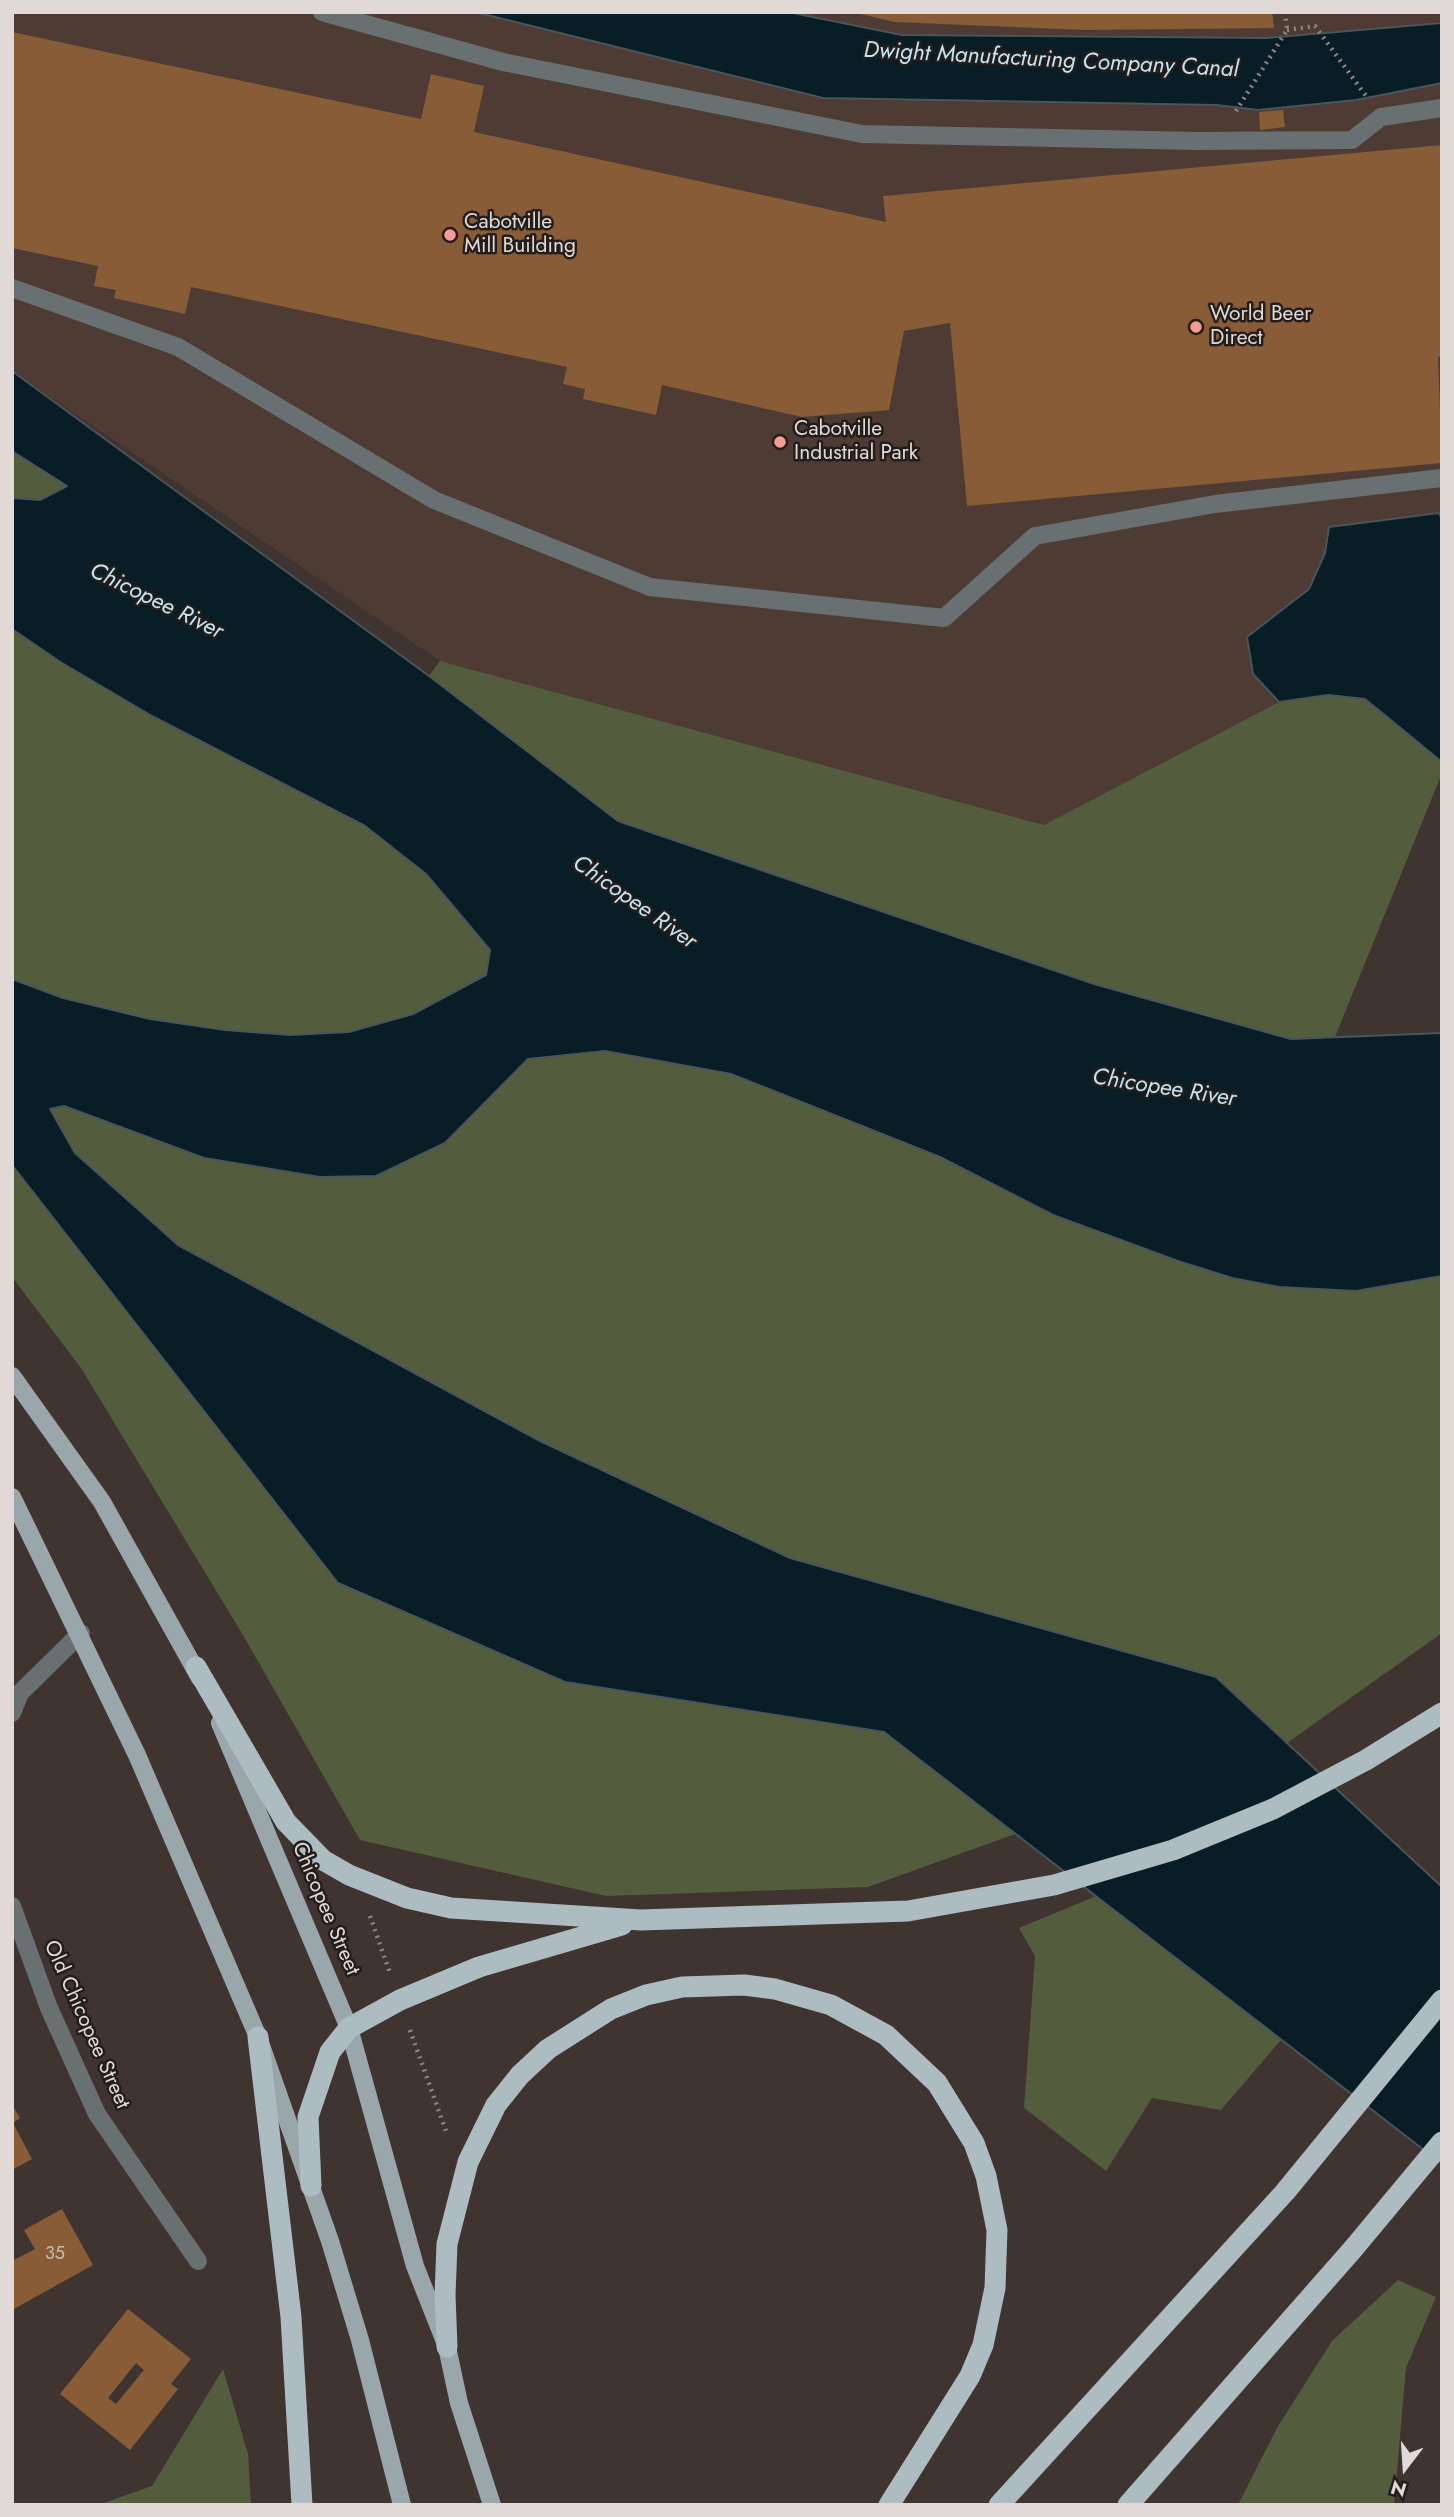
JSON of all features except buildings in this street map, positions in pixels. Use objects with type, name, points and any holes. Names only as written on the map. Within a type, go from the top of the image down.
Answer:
[{"type":"highway","points":[[196,1667],[286,1822],[323,1860],[349,1875],[407,1898],[451,1908],[641,1920],[908,1911],[1054,1885],[1173,1850],[1273,1809],[1322,1786],[1442,1713]]},
{"type":"highway","points":[[311,2186],[308,2117],[330,2052],[349,2028],[400,2000],[479,1967],[641,1920]]},
{"type":"highway","points":[[447,2347],[444,2295],[447,2244],[468,2162],[496,2105],[520,2075],[548,2049],[611,2009],[646,1995],[682,1987],[744,1985],[784,1991],[831,2005],[886,2035],[937,2083],[974,2143],[986,2176],[996,2230],[995,2288],[983,2345],[970,2376],[889,2505]]},
{"type":"highway","points":[[999,2505],[1284,2192],[1442,2000]]},
{"type":"highway","points":[[258,2037],[291,2317],[302,2505]]},
{"type":"highway","points":[[1128,2505],[1353,2249],[1442,2142]]},
{"type":"main road","name":"Chicopee Street","points":[[12,1376],[102,1502],[196,1667],[349,2028],[411,2253],[447,2347],[459,2403],[492,2505]]},
{"type":"main road","points":[[12,1497],[81,1633],[207,1914],[258,2037],[311,2186],[360,2340],[402,2505]]},
{"type":"street","points":[[322,12],[503,62],[862,134],[1197,141],[1352,141],[1381,117],[1442,108]]},
{"type":"street","points":[[12,288],[178,347],[434,500],[650,587],[944,618],[1035,536],[1215,504],[1442,478]]},
{"type":"street","points":[[12,1713],[20,1693],[81,1633]]},
{"type":"street","name":"Old Chicopee Street","points":[[13,1913],[49,2008],[97,2114],[198,2260]]},
{"type":"path","points":[[1234,113],[1287,30],[1285,12]]},
{"type":"path","points":[[1287,30],[1315,26],[1381,117]]},
{"type":"path","points":[[371,1912],[369,1918],[394,1984]]},
{"type":"path","points":[[408,2025],[446,2132],[452,2140]]},
{"type":"shaded area","name":"Cabotville Industrial Park","points":[[12,12],[1442,12],[1442,513],[1329,527],[1325,553],[1309,589],[1247,637],[1253,674],[1279,702],[1044,825],[440,661],[12,371]]},
{"type":"green space","points":[[12,451],[68,486],[40,500],[12,498]]},
{"type":"green space","points":[[12,629],[62,663],[152,716],[365,826],[426,874],[490,950],[486,975],[413,1014],[349,1032],[290,1035],[225,1030],[150,1019],[63,998],[12,979]]},
{"type":"green space","points":[[440,661],[1044,825],[1279,702],[1328,695],[1365,699],[1442,762],[1442,773],[1335,1037],[1291,1039],[1094,984],[618,821],[429,676]]},
{"type":"green space","points":[[605,1051],[731,1074],[940,1157],[1053,1215],[1232,1278],[1279,1287],[1356,1291],[1442,1276],[1442,1633],[1287,1743],[1216,1677],[790,1558],[540,1441],[178,1245],[75,1153],[50,1108],[64,1106],[445,1143],[528,1059]]},
{"type":"green space","points":[[12,1165],[29,1187],[565,1682],[884,1732],[1015,1834],[868,1887],[606,1896],[360,1840],[243,1635],[81,1368],[12,1277]]},
{"type":"green space","points":[[1096,1896],[1281,2040],[1221,2110],[1152,2098],[1106,2171],[1024,2108],[1035,1956],[1019,1928]]},
{"type":"green space","points":[[1398,2280],[1436,2297],[1406,2368],[1394,2505],[1238,2505],[1277,2428],[1332,2341]]},
{"type":"green space","points":[[223,2369],[248,2454],[251,2505],[98,2505],[152,2486]]},
{"type":"water","name":"Dwight Manufacturing Company Canal","points":[[475,12],[788,12],[902,35],[1266,38],[1442,23],[1442,83],[1356,100],[1258,110],[1217,105],[823,98]]},
{"type":"water","name":"Chicopee River","points":[[12,371],[429,676],[618,821],[1094,984],[1291,1039],[1442,1033],[1442,1276],[1356,1291],[1279,1287],[1232,1278],[1178,1261],[1053,1215],[940,1157],[731,1074],[605,1051],[528,1059],[445,1143],[376,1176],[320,1177],[204,1158],[64,1106],[50,1109],[75,1153],[178,1245],[540,1441],[790,1558],[1216,1677],[1442,1887],[1442,2164],[884,1732],[565,1682],[338,1583],[12,1165],[12,979],[63,998],[150,1019],[225,1030],[290,1035],[349,1032],[413,1014],[486,975],[490,950],[426,874],[365,826],[152,716],[62,663],[12,629],[12,498],[40,500],[67,486],[12,451]]},
{"type":"water","points":[[1439,513],[1442,519],[1442,762],[1365,699],[1328,695],[1279,702],[1253,674],[1247,637],[1309,589],[1325,553],[1329,527]]},
{"type":"place","name":"Cabotville Mill Building","points":[[450,235]]},
{"type":"place","name":"World Beer Direct","points":[[1196,327]]},
{"type":"place","name":"Cabotville Industrial Park","points":[[780,442]]}]
